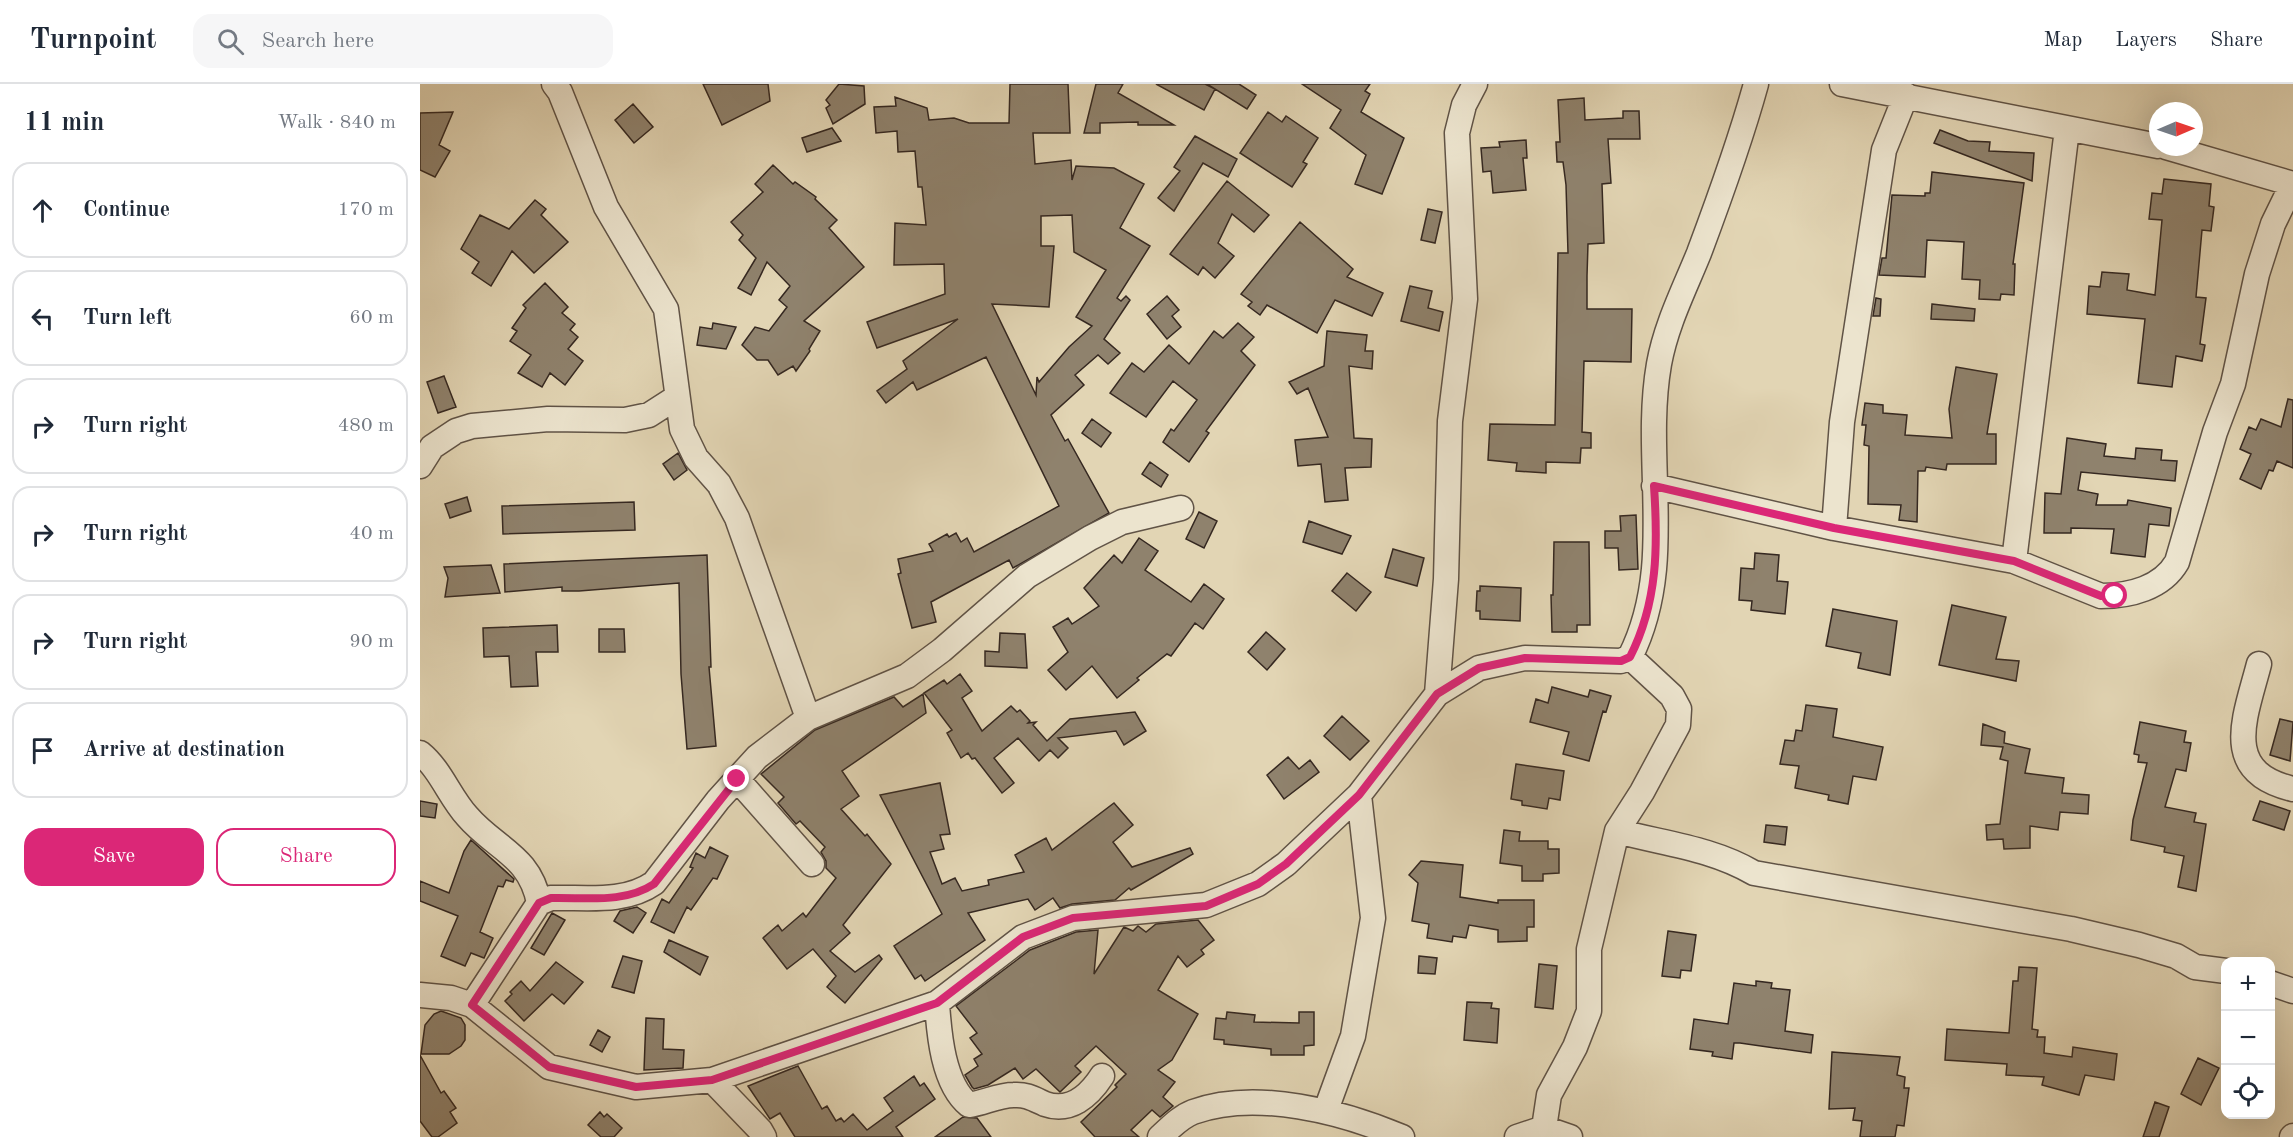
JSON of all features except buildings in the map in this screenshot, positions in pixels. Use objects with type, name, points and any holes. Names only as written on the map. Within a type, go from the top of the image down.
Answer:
[{"type":"street","points":[[554,84],[560,92],[606,207],[666,309],[682,429],[696,458],[718,484],[737,518],[808,718]]},
{"type":"street","points":[[1437,694],[1446,579],[1450,421],[1465,298],[1457,133],[1464,105],[1475,84]]},
{"type":"street","points":[[420,995],[451,999],[472,1005],[549,1067],[636,1087],[712,1080],[937,1003],[1023,937],[1063,922],[1114,913],[1206,906],[1237,894],[1286,864],[1359,795],[1437,694],[1479,668],[1516,660],[1621,661],[1630,657],[1649,608],[1654,582],[1658,540],[1654,486],[1659,366],[1668,328],[1735,158],[1756,84]]},
{"type":"street","points":[[1842,84],[2149,144]]},
{"type":"street","points":[[1834,528],[1842,422],[1884,150],[1906,95]]},
{"type":"street","points":[[2014,561],[2067,129]]},
{"type":"street","points":[[1654,486],[1834,528],[2014,561],[2101,596],[2115,596],[2146,588],[2169,576],[2177,562],[2215,432],[2233,384],[2257,274],[2273,224],[2293,184],[2197,156]]},
{"type":"street","points":[[420,466],[432,447],[456,431],[472,426],[548,419],[625,420],[649,415],[676,397]]},
{"type":"street","points":[[472,1005],[539,903],[551,898],[625,897],[654,884],[737,779],[758,757],[808,718],[907,676],[942,650],[1027,576],[1090,538],[1122,522],[1181,508]]},
{"type":"street","points":[[1544,1128],[1546,1105],[1552,1086],[1575,1047],[1589,1011],[1589,950],[1617,831],[1642,792],[1678,724],[1679,709],[1672,696],[1630,657]]},
{"type":"street","points":[[2259,664],[2242,730],[2247,759],[2256,774],[2272,784],[2293,789]]},
{"type":"street","points":[[420,753],[432,763],[467,816],[531,874],[539,903]]},
{"type":"street","points":[[737,779],[812,864]]},
{"type":"street","points":[[1326,1110],[1353,1036],[1373,918],[1359,795]]},
{"type":"street","points":[[1617,831],[1678,847],[1706,851],[1728,859],[1754,873],[2071,929],[2176,956],[2195,967],[2221,970]]},
{"type":"street","points":[[2275,984],[2293,991]]},
{"type":"street","points":[[937,1003],[938,1028],[949,1070],[956,1091],[969,1105],[1012,1095],[1027,1095],[1053,1106],[1072,1105],[1090,1094],[1102,1076]]},
{"type":"street","points":[[712,1080],[764,1137]]},
{"type":"street","points":[[1160,1137],[1191,1113],[1216,1106],[1246,1103],[1326,1110],[1402,1137]]},
{"type":"street","points":[[1517,1137],[1544,1128],[1570,1137]]},
{"type":"route","points":[[737,779],[718,800],[654,884],[625,897],[551,898],[539,903],[472,1005],[512,1040],[549,1067],[636,1087],[712,1080],[937,1003],[1023,937],[1073,918],[1206,906],[1219,902],[1258,884],[1286,864],[1359,795],[1437,694],[1479,668],[1525,658],[1621,661],[1630,657],[1649,608],[1654,582],[1658,540],[1654,486],[1834,528],[2014,561],[2101,596],[2115,596]]}]
